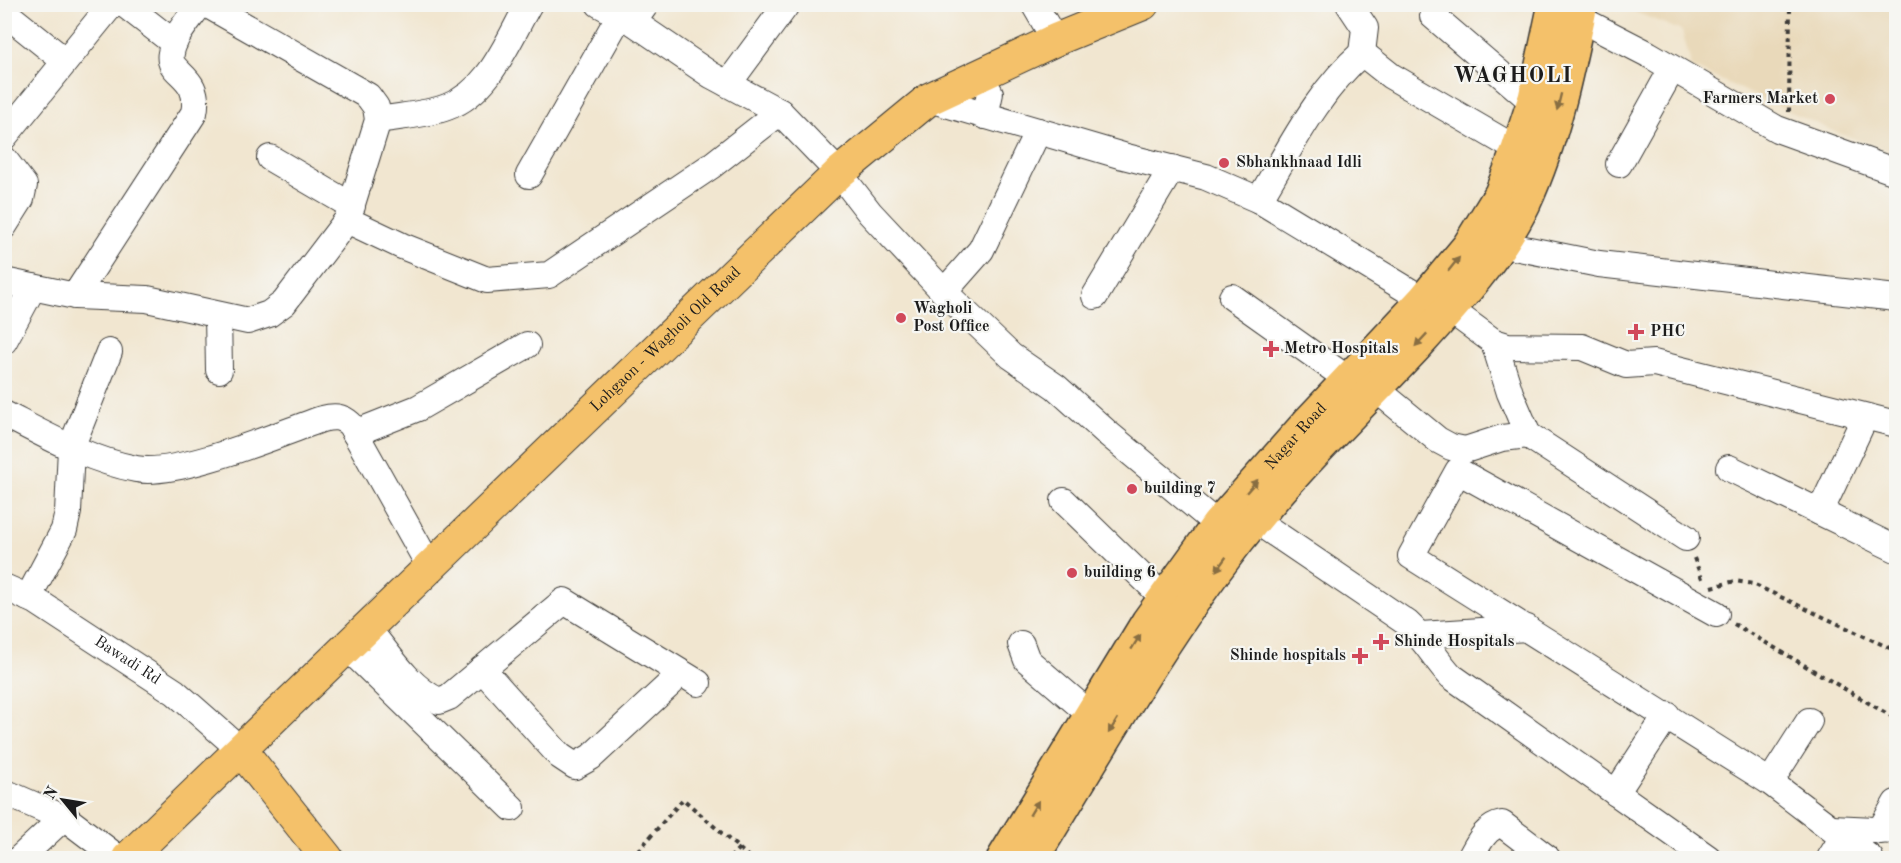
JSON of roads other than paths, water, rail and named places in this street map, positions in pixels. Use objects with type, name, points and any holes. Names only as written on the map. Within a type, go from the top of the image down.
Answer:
[{"type":"highway","name":"Nagar Road","points":[[1437,305],[1501,194],[1533,102],[1572,9]]},
{"type":"highway","name":"Nagar Road","points":[[1004,858],[1165,599],[1218,525],[1362,384],[1499,244],[1523,205],[1546,151],[1572,9]]},
{"type":"highway","name":"Nagar Road","points":[[1032,858],[1169,636],[1255,520],[1362,384]]},
{"type":"main road","name":"Lohgaon - Wagholi Old Road","points":[[128,858],[839,173],[929,99],[1055,40],[1143,4]]},
{"type":"main road","points":[[241,750],[327,858]]},
{"type":"street","points":[[4,137],[112,4]]},
{"type":"street","points":[[124,4],[174,43]]},
{"type":"street","points":[[75,296],[194,113],[197,97],[191,84],[174,67],[170,55],[174,43],[200,4]]},
{"type":"street","points":[[4,281],[75,296],[147,299],[248,321],[269,314],[284,303],[349,213],[378,120],[376,107],[368,96],[206,4]]},
{"type":"street","points":[[378,120],[446,108],[470,96],[484,81],[529,4]]},
{"type":"street","points":[[728,84],[787,4]]},
{"type":"street","points":[[1034,4],[1055,40]]},
{"type":"street","points":[[1258,200],[1321,98],[1343,69],[1362,53],[1365,28],[1349,4]]},
{"type":"street","points":[[1572,9],[1672,69],[1789,134],[1896,172]]},
{"type":"street","points":[[4,12],[65,61]]},
{"type":"street","points":[[530,175],[625,12],[728,84],[780,112],[839,173],[870,213],[944,292],[1011,356],[1056,387],[1106,432],[1218,525]]},
{"type":"street","points":[[1433,16],[1533,102]]},
{"type":"street","points":[[1362,53],[1391,76],[1518,150]]},
{"type":"street","points":[[1619,164],[1672,69]]},
{"type":"street","points":[[980,75],[990,93],[985,116]]},
{"type":"street","points":[[929,99],[1206,177],[1258,200],[1437,305],[1494,342],[1507,346],[1582,347],[1626,365],[1654,363],[1896,424]]},
{"type":"street","points":[[270,158],[349,213],[487,280],[549,275],[711,166],[780,112]]},
{"type":"street","points":[[944,292],[981,250],[1038,131]]},
{"type":"street","points":[[4,159],[24,185],[21,198],[4,226]]},
{"type":"street","points":[[1095,296],[1172,168]]},
{"type":"street","points":[[1499,244],[1599,264],[1896,298]]},
{"type":"street","points":[[4,341],[33,287]]},
{"type":"street","points":[[1232,297],[1451,447],[1465,450],[1502,438],[1528,435]]},
{"type":"street","points":[[218,315],[219,370]]},
{"type":"street","points":[[1494,342],[1510,393],[1528,435],[1686,538]]},
{"type":"street","points":[[355,433],[418,408],[527,345]]},
{"type":"street","points":[[28,598],[64,531],[68,512],[71,448],[109,352]]},
{"type":"street","points":[[4,414],[71,448],[137,469],[161,470],[188,465],[328,418],[344,419],[355,433],[430,567]]},
{"type":"street","points":[[1820,512],[1865,417]]},
{"type":"street","points":[[1729,468],[1896,549]]},
{"type":"street","points":[[1716,614],[1458,471],[1411,556],[1667,715],[1770,782],[1870,858]]},
{"type":"street","points":[[1064,501],[1165,599]]},
{"type":"street","points":[[1255,520],[1407,622],[1421,635],[1438,663],[1451,676],[1708,858]]},
{"type":"street","name":"Bawadi Rd","points":[[4,587],[28,598],[175,692],[241,750]]},
{"type":"street","points":[[357,638],[427,695],[439,701],[449,697],[564,600],[698,683]]},
{"type":"street","points":[[1421,635],[1527,628]]},
{"type":"street","points":[[357,638],[512,808]]},
{"type":"street","points":[[1021,644],[1027,660],[1091,715]]},
{"type":"street","points":[[482,669],[560,756],[575,766],[591,757],[671,683]]},
{"type":"street","points":[[1616,793],[1667,715]]},
{"type":"street","points":[[1770,782],[1809,721]]},
{"type":"street","points":[[4,792],[63,818],[118,858]]},
{"type":"street","points":[[1838,833],[1888,831],[1896,803]]},
{"type":"street","points":[[20,858],[63,818]]},
{"type":"street","points":[[1470,858],[1485,834],[1493,826],[1502,824],[1547,858]]},
{"type":"street","points":[[1830,858],[1838,833]]},
{"type":"place","name":"Farmers Market","points":[[1830,99]]},
{"type":"place","name":"Sbhankhnaad Idli","points":[[1224,163]]},
{"type":"place","name":"Wagholi Post Office","points":[[901,318]]},
{"type":"place","name":"PHC","points":[[1636,332]]},
{"type":"place","name":"Metro Hospitals","points":[[1271,349]]},
{"type":"place","name":"building 7","points":[[1132,489]]},
{"type":"place","name":"building 6","points":[[1072,573]]},
{"type":"place","name":"Shinde Hospitals","points":[[1381,642]]},
{"type":"place","name":"Shinde hospitals","points":[[1360,656]]},
{"type":"district","name":"WAGHOLI","points":[[1513,76]]}]
